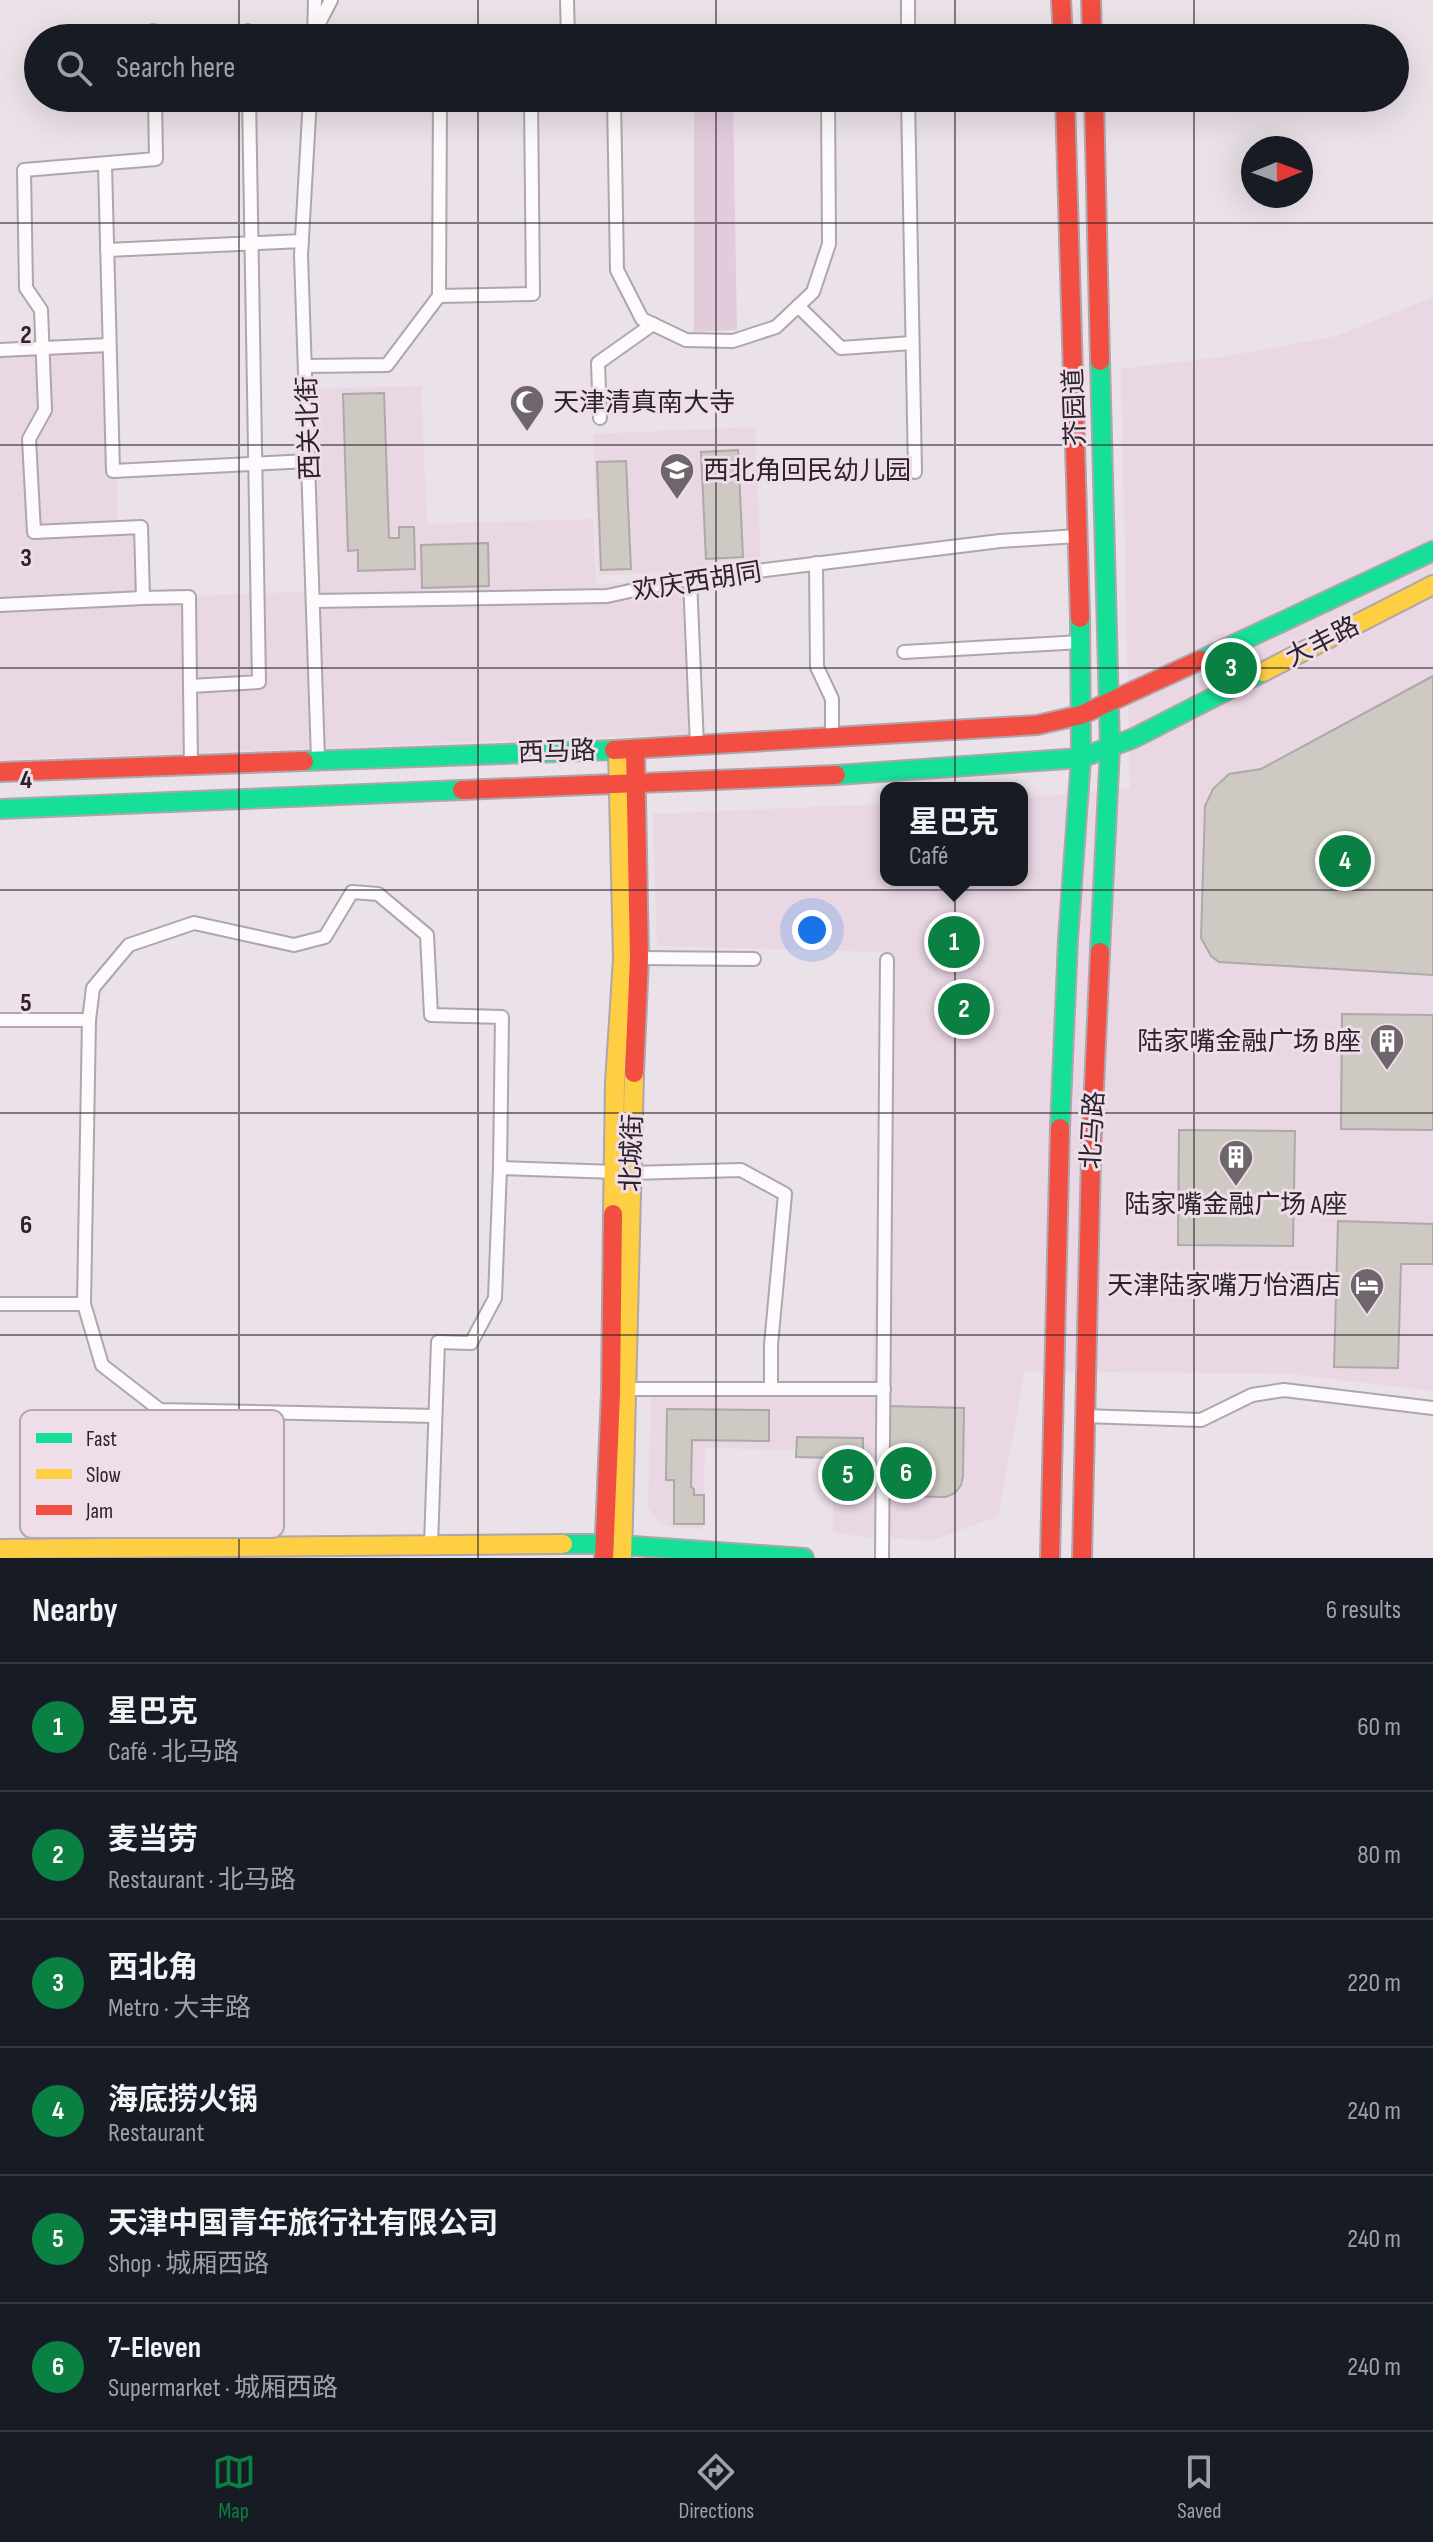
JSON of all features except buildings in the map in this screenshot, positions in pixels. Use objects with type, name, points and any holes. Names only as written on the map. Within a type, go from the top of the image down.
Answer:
[{"type":"main road","points":[[1061,0],[1062,24]]},
{"type":"main road","points":[[1091,0],[1092,24]]},
{"type":"main road","name":"芥园道","points":[[1065,112],[1081,715]]},
{"type":"main road","name":"芥园道","points":[[1094,112],[1110,703]]},
{"type":"main road","name":"大丰路","points":[[1110,703],[1433,551]]},
{"type":"main road","name":"大丰路","points":[[1081,758],[1110,748],[1433,585]]},
{"type":"main road","name":"西马路","points":[[0,772],[697,746],[1019,728],[1081,715],[1110,703]]},
{"type":"main road","name":"北马路","points":[[1082,1558],[1091,1155],[1110,703]]},
{"type":"main road","name":"北马路","points":[[1050,1558],[1056,1208],[1081,715]]},
{"type":"main road","name":"北城街","points":[[613,1551],[623,1173],[639,958],[627,749]]},
{"type":"main road","name":"西马路","points":[[0,809],[926,770],[1081,758]]},
{"type":"main road","name":"北城街","points":[[613,1551],[627,1389],[623,1173],[615,1083],[623,959],[628,782]]},
{"type":"main road","points":[[0,1549],[431,1545],[757,1553],[804,1558]]},
{"type":"street","points":[[314,24],[315,0]]},
{"type":"street","points":[[319,24],[331,0]]},
{"type":"street","points":[[567,0],[568,24]]},
{"type":"street","points":[[908,0],[908,24]]},
{"type":"street","points":[[143,598],[141,527],[34,532],[29,439],[45,410],[41,310],[26,288],[24,170],[156,159],[155,112]]},
{"type":"street","points":[[190,686],[259,682],[249,112]]},
{"type":"street","name":"西关北街","points":[[309,112],[302,241],[318,759]]},
{"type":"street","points":[[305,366],[387,365],[439,296],[440,112]]},
{"type":"street","points":[[439,296],[533,294],[531,112]]},
{"type":"street","points":[[614,112],[617,270],[642,319],[686,340],[733,341],[776,327],[813,292],[829,244],[828,112]]},
{"type":"street","points":[[908,112],[915,472]]},
{"type":"street","points":[[105,165],[113,471],[309,461]]},
{"type":"street","points":[[107,250],[302,241]]},
{"type":"street","points":[[798,306],[841,348],[912,343]]},
{"type":"street","points":[[600,418],[598,363],[653,324]]},
{"type":"street","points":[[0,350],[109,345]]},
{"type":"street","name":"欢庆西胡同","points":[[314,601],[607,596],[690,579],[1000,541],[1078,536]]},
{"type":"street","points":[[816,563],[817,667],[832,699],[832,738]]},
{"type":"street","points":[[690,579],[697,746]]},
{"type":"street","points":[[0,605],[189,597],[191,766]]},
{"type":"street","points":[[904,652],[1081,642]]},
{"type":"street","points":[[160,1410],[102,1365],[84,1304],[89,1020],[93,988],[129,945],[194,923],[294,945],[325,937],[352,892],[378,894],[427,935],[431,1015],[502,1017],[495,1298],[471,1343],[438,1342],[431,1545]]},
{"type":"street","points":[[639,958],[754,959]]},
{"type":"street","points":[[882,1558],[887,960]]},
{"type":"street","points":[[0,1020],[89,1020]]},
{"type":"street","points":[[500,1168],[623,1173],[741,1170],[785,1194],[771,1345],[771,1389]]},
{"type":"street","points":[[0,1304],[84,1304]]},
{"type":"street","points":[[627,1389],[884,1389]]},
{"type":"street","points":[[1084,1416],[1201,1420],[1252,1395],[1284,1390],[1433,1408]]},
{"type":"street","points":[[284,1413],[435,1416]]},
{"type":"shaded area","points":[[694,112],[733,112],[737,330],[694,332]]},
{"type":"shaded area","points":[[1433,297],[1433,1391],[1290,1374],[1025,1371],[998,1516],[933,1540],[869,1538],[833,1532],[834,1458],[796,1457],[796,1450],[705,1448],[703,1529],[673,1528],[658,1522],[648,1508],[651,1395],[872,1391],[884,952],[657,946],[653,814],[880,804],[880,886],[1028,886],[1028,797],[1130,788],[1121,369],[1221,357],[1337,336]]},
{"type":"shaded area","points":[[112,352],[118,520],[143,520],[146,598],[319,591],[312,389],[421,386],[427,524],[593,519],[596,584],[686,580],[691,734],[0,760],[0,356]]},
{"type":"shaded area","name":"西北角回民幼儿园","points":[[755,427],[761,568],[599,575],[593,434]]},
{"type":"traffic: fast","points":[[1100,361],[1110,748],[1100,952]]},
{"type":"traffic: fast","points":[[1201,660],[1433,551]]},
{"type":"traffic: fast","points":[[1060,1128],[1068,940],[1081,758],[1080,618]]},
{"type":"traffic: fast","points":[[836,775],[1081,758],[1134,738],[1263,672]]},
{"type":"traffic: fast","points":[[304,761],[614,750]]},
{"type":"traffic: fast","points":[[0,809],[462,790]]},
{"type":"traffic: fast","points":[[563,1544],[605,1544],[804,1558]]},
{"type":"traffic: slow","points":[[1263,672],[1433,585]]},
{"type":"traffic: slow","points":[[613,1214],[615,1083],[623,959],[618,750]]},
{"type":"traffic: slow","points":[[622,1558],[634,1073]]},
{"type":"traffic: slow","points":[[0,1549],[563,1544]]},
{"type":"traffic: jam","points":[[1061,0],[1062,24]]},
{"type":"traffic: jam","points":[[1091,0],[1092,24]]},
{"type":"traffic: jam","points":[[1065,112],[1080,618]]},
{"type":"traffic: jam","points":[[1094,112],[1100,361]]},
{"type":"traffic: jam","points":[[614,750],[1037,725],[1081,715],[1201,660]]},
{"type":"traffic: jam","points":[[634,1073],[639,958],[635,749]]},
{"type":"traffic: jam","points":[[0,772],[304,761]]},
{"type":"traffic: jam","points":[[462,790],[836,775]]},
{"type":"traffic: jam","points":[[1082,1558],[1091,1155],[1100,952]]},
{"type":"traffic: jam","points":[[1050,1558],[1060,1128]]},
{"type":"traffic: jam","points":[[604,1558],[611,1393],[613,1214]]},
{"type":"place","name":"天津清真南大寺","points":[[527,433]]},
{"type":"place","name":"西北角回民幼儿园","points":[[677,501]]},
{"type":"place","name":"西北角","points":[[1231,668]]},
{"type":"place","name":"海底捞火锅","points":[[1345,861]]},
{"type":"place","name":"星巴克","points":[[954,942]]},
{"type":"place","name":"麦当劳","points":[[964,1009]]},
{"type":"place","name":"陆家嘴金融广场 B座","points":[[1387,1072]]},
{"type":"place","name":"陆家嘴金融广场 A座","points":[[1236,1188]]},
{"type":"place","name":"天津陆家嘴万怡酒店","points":[[1367,1316]]},
{"type":"place","name":"7-Eleven","points":[[906,1473]]},
{"type":"place","name":"天津中国青年旅行社有限公司","points":[[848,1475]]}]
